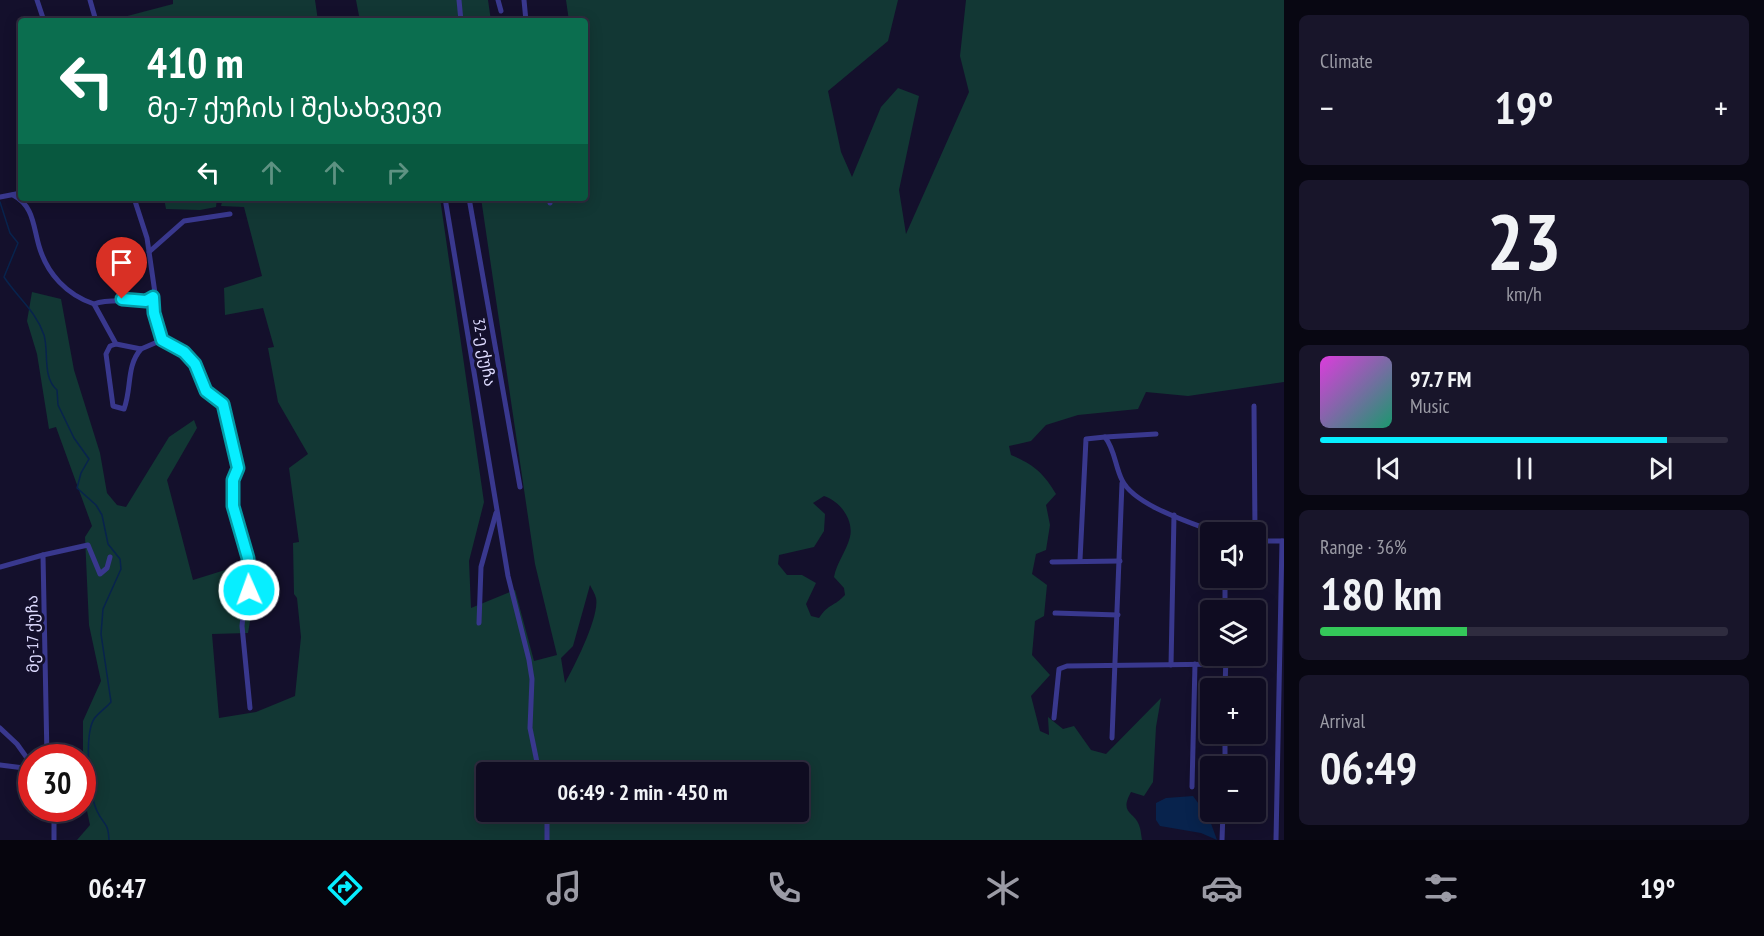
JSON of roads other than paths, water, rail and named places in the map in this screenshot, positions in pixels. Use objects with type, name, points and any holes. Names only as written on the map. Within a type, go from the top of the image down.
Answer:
[{"type":"street","points":[[37,0],[43,18]]},
{"type":"street","points":[[90,0],[95,18]]},
{"type":"street","points":[[459,0],[461,18]]},
{"type":"street","points":[[498,0],[501,11]]},
{"type":"street","points":[[524,0],[526,18]]},
{"type":"street","points":[[0,197],[18,194]]},
{"type":"street","points":[[14,195],[18,198]]},
{"type":"street","points":[[22,201],[28,206],[39,248],[59,283],[80,300],[94,304],[105,300],[146,301],[153,297]]},
{"type":"street","points":[[135,201],[149,252],[155,293],[154,313],[162,340],[190,358],[202,378],[206,391],[223,404],[238,468],[233,480],[233,506],[248,560],[249,590],[245,595],[242,626],[250,708]]},
{"type":"street","name":"32-ე ქუჩა","points":[[446,201],[508,576],[530,660],[532,679],[530,728],[537,762]]},
{"type":"street","points":[[471,201],[520,487]]},
{"type":"street","points":[[149,252],[184,221],[230,214]]},
{"type":"street","points":[[94,304],[116,344]]},
{"type":"street","points":[[141,350],[116,344],[110,346],[106,354],[112,406],[117,409],[124,409],[130,386],[132,359],[141,350],[162,340]]},
{"type":"street","points":[[1254,406],[1255,522]]},
{"type":"street","points":[[1080,560],[1086,439],[1155,434]]},
{"type":"street","points":[[1105,437],[1122,481],[1130,494],[1200,526]]},
{"type":"street","points":[[1112,738],[1122,481]]},
{"type":"street","points":[[479,623],[481,567],[497,511]]},
{"type":"street","points":[[1171,665],[1174,515]]},
{"type":"street","points":[[1266,541],[1283,541],[1276,840]]},
{"type":"street","points":[[0,567],[88,545],[100,574],[107,568],[110,557]]},
{"type":"street","name":"მე-17 ქუჩა","points":[[43,555],[47,744]]},
{"type":"street","points":[[1052,562],[1120,561]]},
{"type":"street","points":[[1055,613],[1118,615]]},
{"type":"street","points":[[1192,787],[1195,664]]},
{"type":"street","points":[[1054,718],[1059,669],[1067,666],[1200,664]]},
{"type":"street","points":[[0,728],[18,746]]},
{"type":"street","points":[[0,765],[18,766]]},
{"type":"street","points":[[54,822],[54,840]]},
{"type":"street","points":[[547,822],[548,840]]},
{"type":"street","points":[[1222,840],[1223,822]]},
{"type":"water","points":[[1193,796],[1200,806],[1200,822],[1210,822],[1217,840],[1201,833],[1160,826],[1156,820],[1156,803],[1166,798]]},
{"type":"waterway","points":[[0,202],[10,233],[18,243],[4,277],[41,326],[49,378],[57,390],[58,405],[74,438],[89,459],[81,473],[77,488],[96,505],[102,515],[108,544],[120,559],[121,569],[103,609],[101,634],[111,702],[94,719],[88,751],[94,803],[99,816],[107,826],[109,840]]}]
